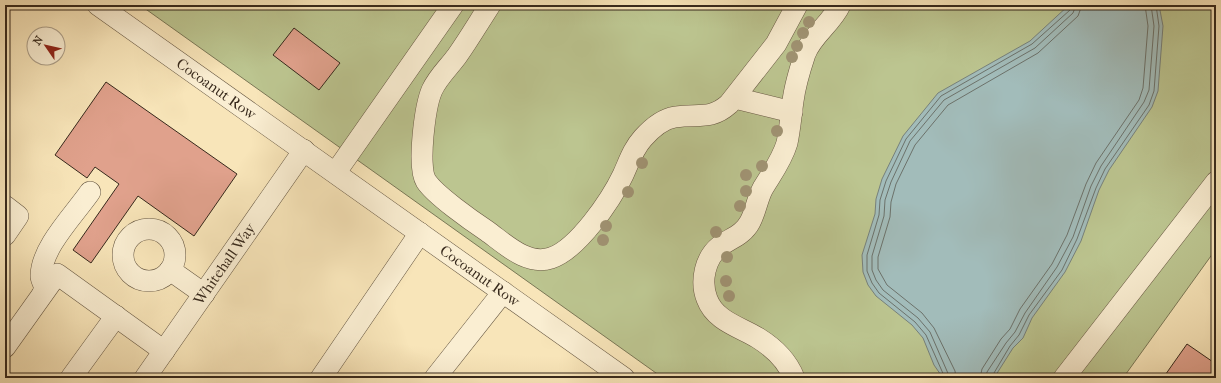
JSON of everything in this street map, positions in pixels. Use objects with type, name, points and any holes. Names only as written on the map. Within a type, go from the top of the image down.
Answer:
[{"type":"street","name":"Cocoanut Row","points":[[98,5],[336,172],[624,378]]},
{"type":"street","points":[[336,172],[452,5]]},
{"type":"street","points":[[490,5],[457,56],[432,89],[429,99],[421,163],[422,173],[426,182],[434,190],[473,221],[527,257],[537,260],[549,259],[569,249],[594,220],[622,176],[636,146],[654,127],[665,120],[675,117],[713,115],[721,111],[734,98],[776,44],[797,5]]},
{"type":"street","points":[[794,378],[783,358],[772,348],[723,319],[713,309],[707,300],[703,280],[706,266],[712,255],[719,247],[739,235],[747,227],[753,216],[757,202],[780,160],[786,144],[795,89],[810,42],[835,15],[840,5]]},
{"type":"street","points":[[734,98],[792,112]]},
{"type":"street","name":"Whitehall Way","points":[[145,378],[304,150]]},
{"type":"street","points":[[1064,378],[1216,182]]},
{"type":"street","points":[[44,293],[45,288],[41,278],[43,263],[49,250],[90,192]]},
{"type":"street","points":[[5,206],[18,216],[5,235]]},
{"type":"street","points":[[321,378],[420,233]]},
{"type":"street","points":[[170,270],[204,294]]},
{"type":"street","points":[[5,347],[57,274],[164,351]]},
{"type":"street","points":[[435,378],[503,292]]},
{"type":"street","points":[[71,378],[116,316]]},
{"type":"green space","points":[[140,5],[1216,5],[1216,249],[1123,378],[663,378]]},
{"type":"water","points":[[1069,5],[1159,5],[1163,26],[1158,91],[1152,107],[1109,170],[1099,190],[1081,241],[1065,272],[1032,318],[1023,338],[1013,348],[994,378],[943,378],[934,365],[923,338],[912,325],[876,296],[868,285],[863,272],[862,255],[875,214],[876,199],[882,179],[903,136],[938,93],[1030,41]]},
{"type":"building","points":[[294,28],[340,63],[319,90],[273,55]]},
{"type":"building","points":[[106,82],[237,174],[194,236],[138,196],[91,263],[73,250],[119,184],[95,167],[87,178],[55,155]]},
{"type":"building","points":[[1187,344],[1216,364],[1216,378],[1163,378]]}]
